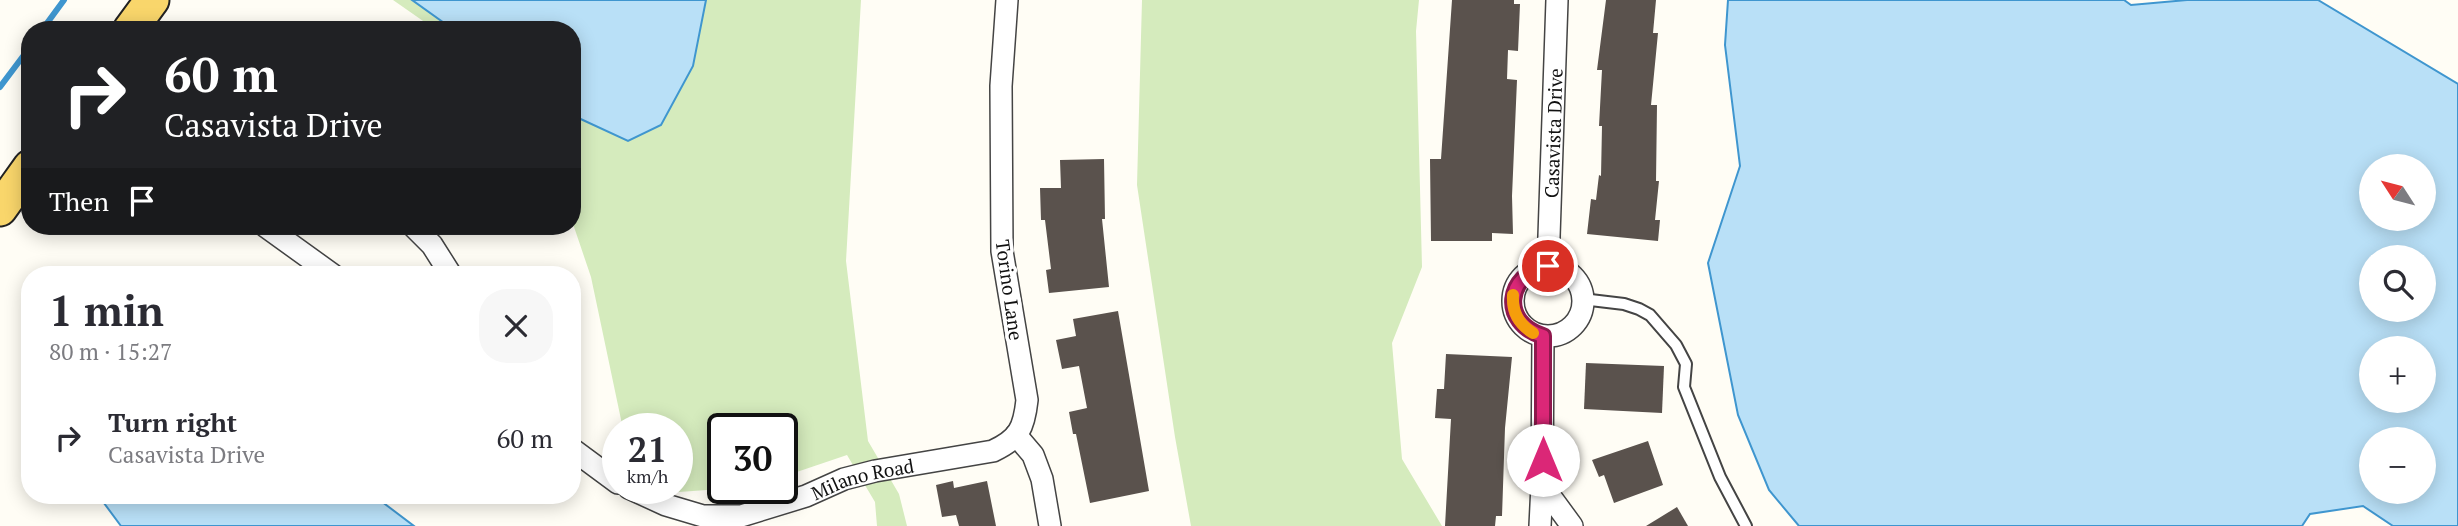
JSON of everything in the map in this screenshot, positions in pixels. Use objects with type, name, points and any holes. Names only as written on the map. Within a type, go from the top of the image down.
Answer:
[{"type":"main road","points":[[137,21],[152,0]]},
{"type":"main road","points":[[0,209],[21,180]]},
{"type":"street","name":"Torino Lane","points":[[1007,0],[1001,86],[1002,251],[1027,400],[1024,423],[1016,435]]},
{"type":"street","name":"Casavista Drive","points":[[1548,266],[1557,0]]},
{"type":"street","points":[[277,235],[320,266]]},
{"type":"street","points":[[422,235],[445,266]]},
{"type":"street","points":[[1548,266],[1569,273],[1577,282],[1582,299],[1580,314],[1574,324],[1566,331],[1543,336],[1532,332],[1516,316],[1513,304],[1518,282],[1536,268],[1548,266]]},
{"type":"street","points":[[1540,526],[1543,336]]},
{"type":"street","name":"Milano Road","points":[[664,504],[703,516],[741,516],[806,496],[844,479],[993,451],[1010,443],[1016,435]]},
{"type":"street","points":[[1016,435],[1033,455],[1042,479],[1050,526]]},
{"type":"street","points":[[581,455],[602,471]]},
{"type":"street","points":[[1542,485],[1572,526]]},
{"type":"lane","points":[[1582,299],[1623,304],[1650,315],[1682,354],[1686,364],[1684,387],[1720,477],[1746,526]]},
{"type":"green space","points":[[393,0],[861,0],[846,261],[868,441],[899,494],[907,526],[877,526],[875,502],[847,455],[798,472],[798,413],[707,413],[707,490],[693,491],[693,413],[620,413],[591,277],[577,235],[581,235],[581,21],[423,21]]},
{"type":"green space","points":[[1142,0],[1419,0],[1416,31],[1422,267],[1392,343],[1402,459],[1442,526],[1191,526],[1137,185]]},
{"type":"water","points":[[412,0],[706,0],[693,66],[661,125],[628,141],[581,119],[581,21],[441,21]]},
{"type":"water","points":[[1728,0],[2124,0],[2131,5],[2187,0],[2318,0],[2458,84],[2458,526],[2393,526],[2363,506],[2310,514],[2302,526],[1799,526],[1769,490],[1738,415],[1708,263],[1740,166],[1725,45]]},
{"type":"water","points":[[105,504],[385,504],[414,526],[121,526]]},
{"type":"building","points":[[1452,0],[1514,0],[1514,4],[1520,4],[1518,51],[1508,50],[1507,79],[1517,80],[1513,234],[1492,233],[1492,241],[1431,241],[1430,159],[1441,159]]},
{"type":"building","points":[[1606,0],[1656,0],[1653,33],[1658,33],[1651,105],[1657,105],[1656,181],[1659,181],[1655,220],[1660,220],[1658,241],[1587,234],[1591,199],[1596,200],[1599,175],[1601,176],[1602,126],[1599,126],[1602,70],[1597,70]]},
{"type":"building","points":[[1104,159],[1105,219],[1102,219],[1109,287],[1049,293],[1046,270],[1051,269],[1045,220],[1041,220],[1040,188],[1061,188],[1060,160]]},
{"type":"building","points":[[1118,311],[1149,491],[1090,503],[1069,412],[1087,408],[1079,366],[1062,369],[1056,340],[1076,336],[1073,319]]},
{"type":"building","points":[[1446,354],[1512,357],[1505,428],[1502,516],[1496,516],[1495,526],[1445,526],[1451,419],[1435,418],[1437,389],[1444,389]]},
{"type":"building","points":[[1586,363],[1664,366],[1662,413],[1584,409]]},
{"type":"building","points":[[1648,441],[1663,485],[1614,503],[1604,475],[1599,477],[1592,460]]},
{"type":"building","points":[[953,481],[954,488],[987,481],[996,526],[959,526],[956,515],[942,517],[936,485]]},
{"type":"building","points":[[1677,507],[1688,526],[1646,526]]},
{"type":"waterway","points":[[49,21],[64,0]]},
{"type":"waterway","points":[[0,87],[21,59]]},
{"type":"slow traffic","points":[[1513,295],[1516,316],[1523,326],[1533,333]]},
{"type":"route","points":[[1543,460],[1543,336],[1523,326],[1516,316],[1513,304],[1518,282],[1536,268],[1548,266]]}]
